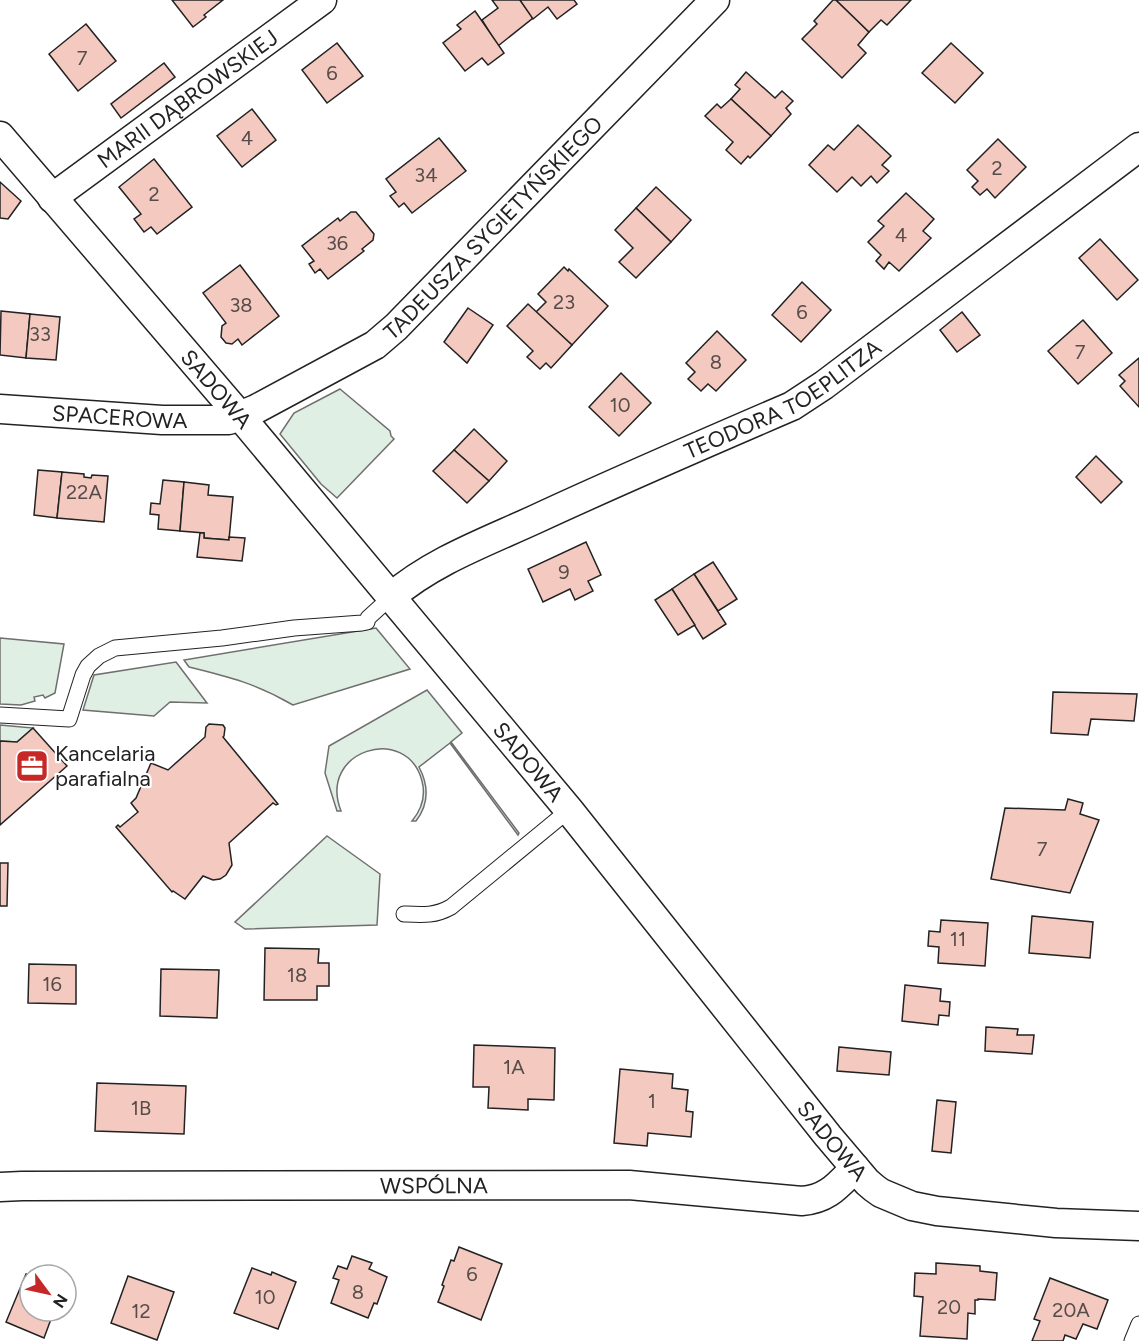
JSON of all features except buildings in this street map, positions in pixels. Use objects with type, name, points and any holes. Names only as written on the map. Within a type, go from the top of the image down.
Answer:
[{"type":"street","name":"MARII DĄBROWSKIEJ","points":[[52,198],[322,0]]},
{"type":"street","name":"TADEUSZA SYGIETYŃSKIEGO","points":[[240,416],[375,345],[396,327],[715,0]]},
{"type":"street","name":"SADOWA","points":[[0,136],[240,416],[569,810],[867,1182],[881,1193],[912,1206],[937,1211],[1056,1223],[1139,1226]]},
{"type":"street","name":"TEODORA TOEPLITZA","points":[[391,597],[411,580],[456,555],[792,406],[824,385],[1139,147]]},
{"type":"street","name":"SPACEROWA","points":[[0,409],[162,420],[223,420],[240,416]]},
{"type":"street","name":"WSPÓLNA","points":[[0,1187],[629,1185],[802,1201],[826,1195],[855,1168]]},
{"type":"lane","points":[[0,715],[69,719],[88,666],[99,656],[115,648],[222,638],[294,628],[362,623],[367,622],[368,618],[391,597]]},
{"type":"lane","points":[[404,914],[423,916],[440,913],[451,907],[569,810]]},
{"type":"lane","points":[[1132,1341],[1139,1324]]},
{"type":"green space","points":[[340,389],[390,431],[394,439],[337,498],[321,484],[280,434],[294,413]]},
{"type":"green space","points":[[376,628],[410,669],[293,705],[243,682],[189,667],[184,660]]},
{"type":"green space","points":[[0,638],[64,644],[55,693],[45,698],[43,695],[34,697],[35,701],[21,705],[0,704]]},
{"type":"green space","points":[[176,662],[207,703],[170,702],[154,716],[83,710],[94,675]]},
{"type":"green space","points":[[427,690],[462,733],[451,742],[519,833],[518,835],[450,743],[419,767],[425,781],[426,795],[423,808],[416,821],[412,821],[422,802],[422,781],[413,763],[400,753],[383,749],[367,751],[352,759],[341,772],[337,790],[341,811],[337,811],[325,773],[329,746]]},
{"type":"green space","points":[[0,725],[33,728],[17,742],[0,741]]},
{"type":"green space","points":[[327,836],[380,874],[377,925],[245,929],[235,922]]},
{"type":"place","name":"Kancelaria parafialna","points":[[32,766]]}]
